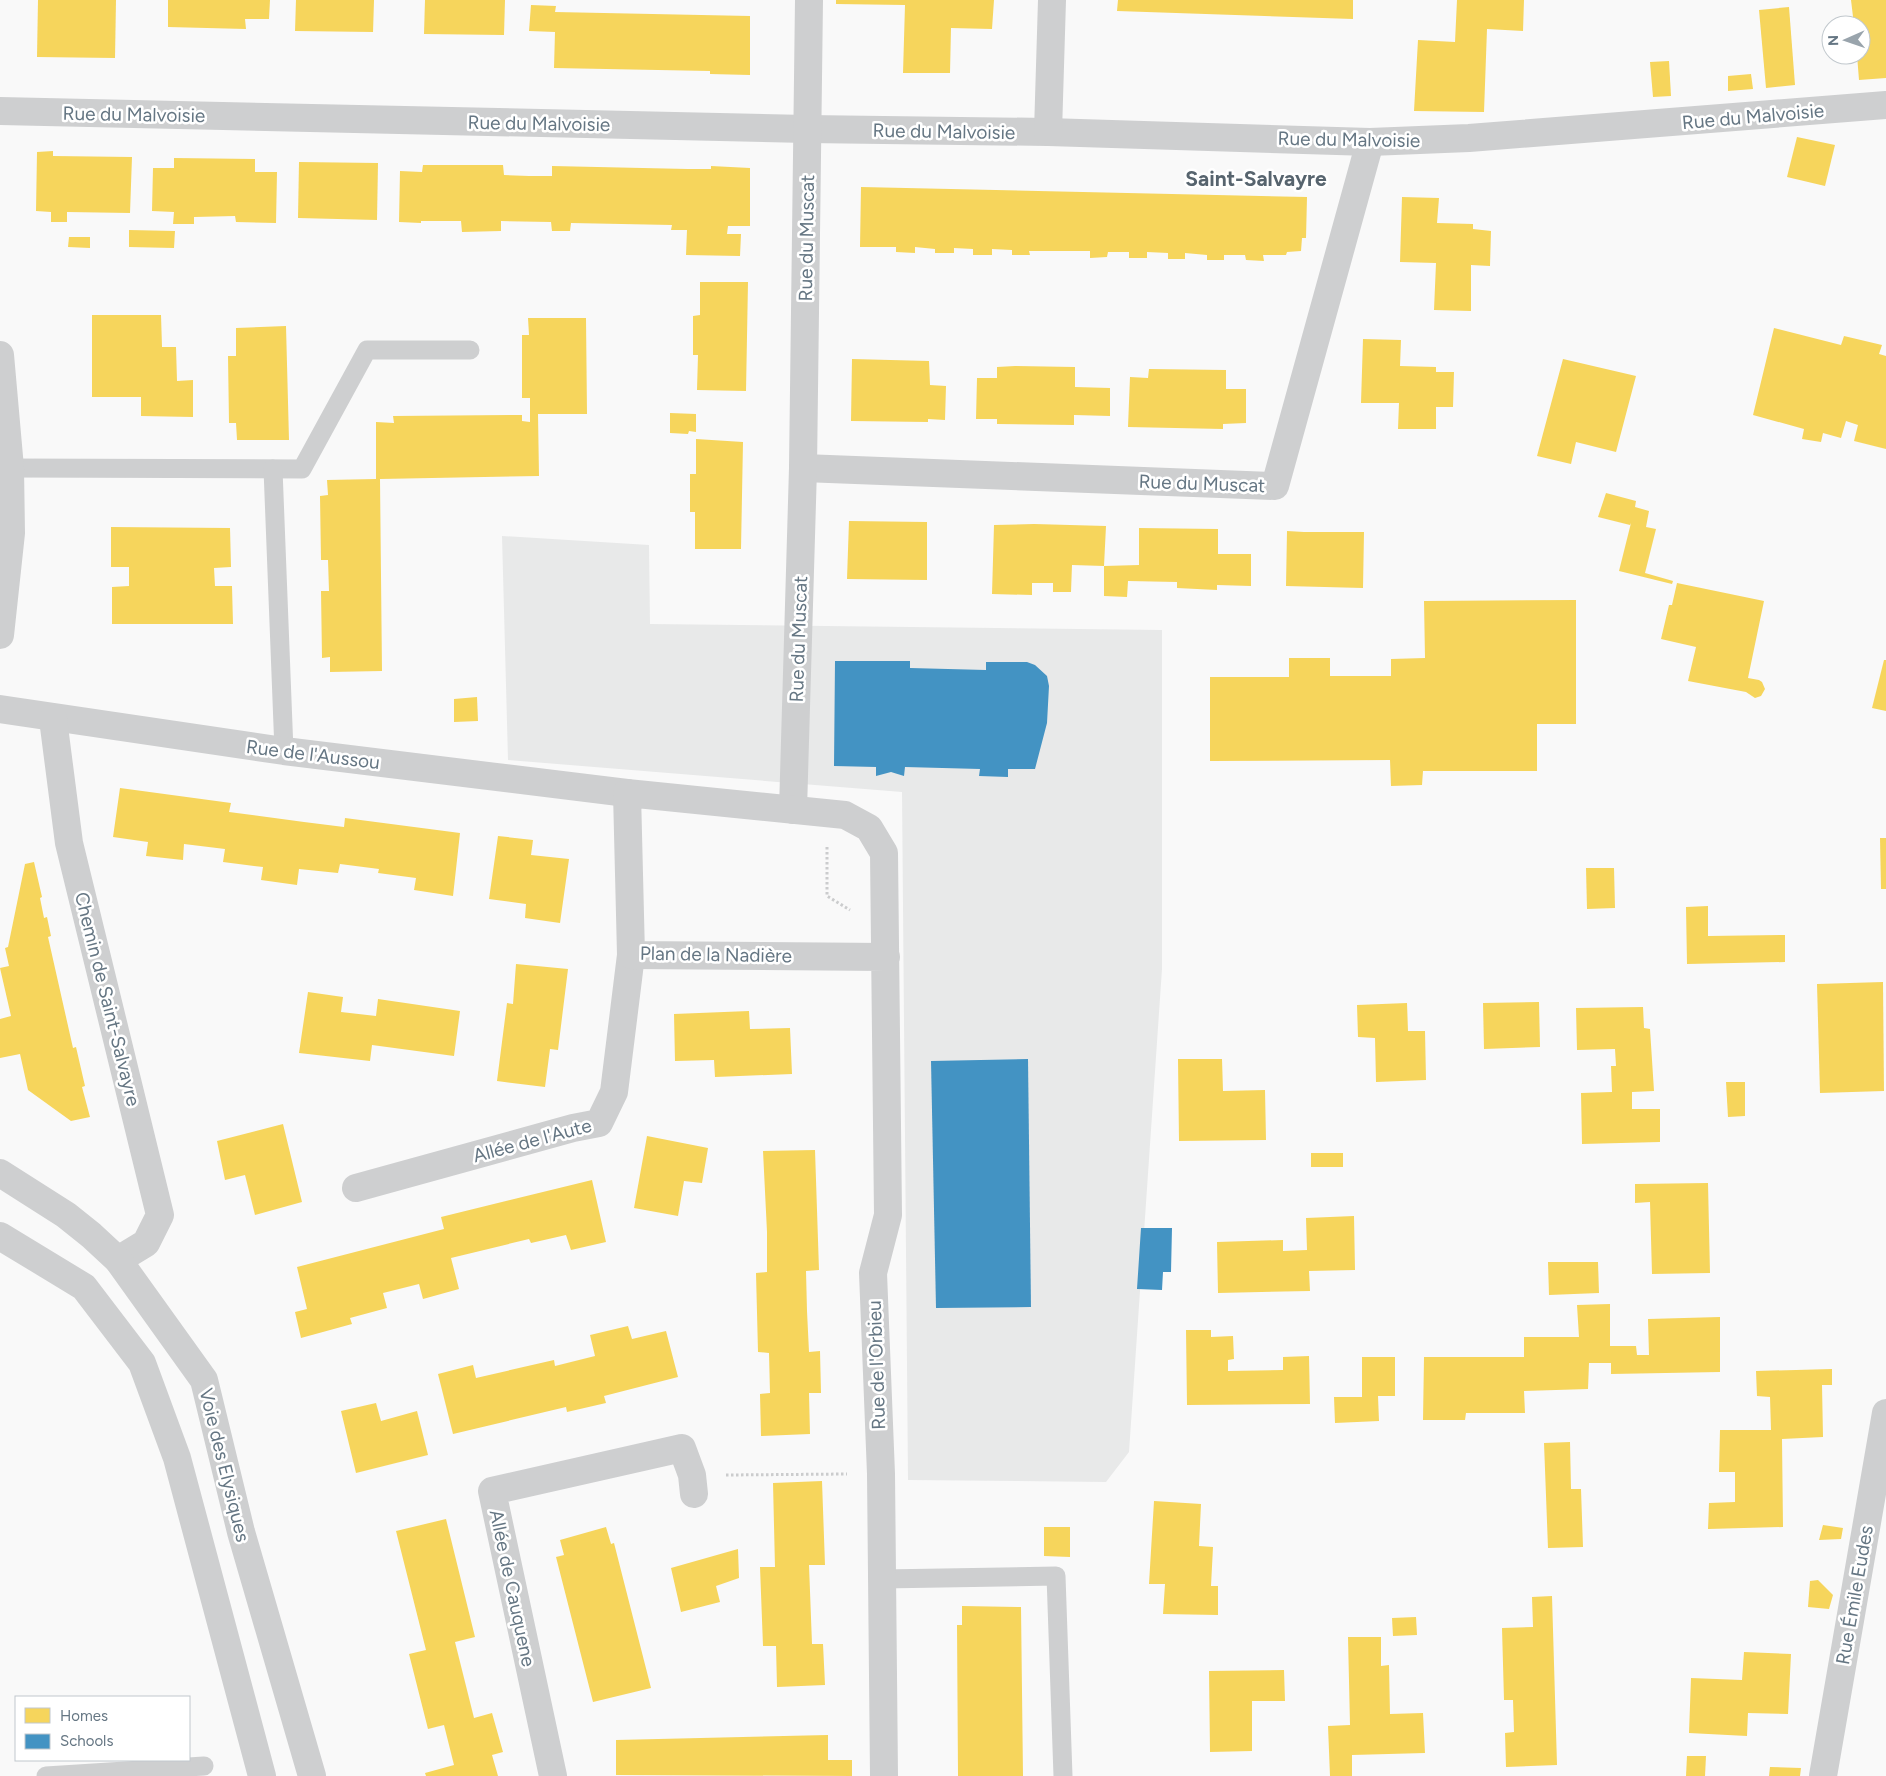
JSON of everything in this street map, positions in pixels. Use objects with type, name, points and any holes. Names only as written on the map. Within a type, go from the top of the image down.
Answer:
[{"type":"street","name":"Rue du Muscat","points":[[793,810],[803,468],[809,0]]},
{"type":"street","points":[[1048,132],[1052,0]]},
{"type":"street","name":"Rue du Malvoisie","points":[[0,111],[807,129],[1048,132],[1370,142],[1469,138],[1886,105]]},
{"type":"street","name":"Rue du Muscat","points":[[803,468],[1275,486],[1370,142]]},
{"type":"street","points":[[0,355],[10,468],[11,533],[0,635]]},
{"type":"street","name":"Rue de l'Aussou","points":[[0,709],[284,751],[627,793]]},
{"type":"street","name":"Chemin de Saint-Salvayre","points":[[53,718],[69,843],[160,1215],[146,1243],[118,1260]]},
{"type":"street","points":[[627,793],[845,815],[869,828],[884,853],[886,957]]},
{"type":"street","name":"Plan de la Nadière","points":[[627,793],[631,954],[886,957]]},
{"type":"street","name":"Allée de l'Aute","points":[[356,1188],[573,1128],[599,1123],[614,1092],[631,954]]},
{"type":"street","name":"Rue de l'Orbieu","points":[[884,1776],[881,1474],[873,1273],[888,1214],[886,957]]},
{"type":"street","name":"Voie des Elysiques","points":[[0,1173],[66,1215],[118,1260],[204,1380],[241,1532],[312,1776]]},
{"type":"street","points":[[0,1236],[84,1287],[142,1363],[177,1458],[262,1776]]},
{"type":"street","name":"Rue Émile Eudes","points":[[1823,1776],[1886,1413]]},
{"type":"street","name":"Allée de Cauquene","points":[[553,1776],[492,1491],[682,1448],[693,1485]]},
{"type":"lane","points":[[10,468],[302,469],[367,350],[470,350]]},
{"type":"lane","points":[[273,469],[284,751]]},
{"type":"lane","points":[[882,1579],[1056,1576],[1063,1776]]},
{"type":"lane","points":[[46,1776],[204,1766]]},
{"type":"path","points":[[827,814],[828,896],[871,922],[885,926]]},
{"type":"path","points":[[693,1485],[881,1474]]},
{"type":"shaded area","points":[[502,536],[649,545],[650,624],[1162,630],[1162,969],[1129,1452],[1106,1482],[908,1480],[902,792],[508,760]]},
{"type":"building: Homes","points":[[38,0],[116,0],[115,58],[37,57]]},
{"type":"building: Homes","points":[[168,0],[270,0],[269,19],[245,19],[246,29],[168,27]]},
{"type":"building: Homes","points":[[296,0],[374,0],[373,32],[295,31]]},
{"type":"building: Homes","points":[[425,0],[505,0],[504,35],[424,34]]},
{"type":"building: Homes","points":[[836,0],[994,0],[992,29],[951,28],[950,73],[903,73],[905,5],[836,4]]},
{"type":"building: Homes","points":[[1118,0],[1353,0],[1353,19],[1117,11]]},
{"type":"building: Homes","points":[[1457,0],[1524,0],[1523,31],[1487,29],[1484,112],[1414,111],[1418,40],[1455,42]]},
{"type":"building: Homes","points":[[1851,0],[1886,0],[1886,78],[1859,80],[1858,65],[1871,65],[1871,15],[1853,15]]},
{"type":"building: Homes","points":[[531,5],[556,6],[555,12],[750,16],[750,75],[710,74],[710,71],[554,68],[555,32],[529,31]]},
{"type":"building: Homes","points":[[1789,7],[1795,85],[1766,88],[1759,10]]},
{"type":"building: Homes","points":[[1669,61],[1671,96],[1653,97],[1650,62]]},
{"type":"building: Homes","points":[[1751,74],[1753,89],[1728,91],[1728,76]]},
{"type":"building: Homes","points":[[1797,137],[1835,145],[1825,186],[1787,177]]},
{"type":"building: Homes","points":[[53,151],[53,156],[132,157],[130,213],[67,212],[67,222],[51,222],[51,212],[36,211],[37,152]]},
{"type":"building: Homes","points":[[174,158],[255,159],[255,172],[277,172],[276,223],[236,222],[235,216],[194,217],[194,224],[173,224],[174,212],[152,211],[153,168],[174,168]]},
{"type":"building: Homes","points":[[299,162],[378,163],[377,220],[298,218]]},
{"type":"building: Homes","points":[[423,165],[503,165],[504,175],[529,176],[552,176],[552,166],[688,169],[711,169],[711,166],[750,168],[750,226],[728,226],[727,234],[741,234],[740,256],[686,255],[687,230],[671,230],[672,225],[571,223],[570,231],[552,231],[551,222],[501,221],[501,231],[462,232],[461,221],[399,222],[400,171],[422,172]]},
{"type":"building: Homes","points":[[861,187],[1307,197],[1306,238],[1302,238],[1301,251],[1287,252],[1286,255],[1263,255],[1264,261],[1246,260],[1245,255],[1224,255],[1224,260],[1207,260],[1207,255],[1185,253],[1185,259],[1168,259],[1168,253],[1147,252],[1147,258],[1129,258],[1129,252],[1108,252],[1107,257],[1090,258],[1090,251],[1029,251],[1030,255],[1012,255],[1012,250],[992,249],[992,255],[973,255],[973,249],[954,248],[954,253],[935,253],[935,249],[915,247],[915,253],[896,252],[896,247],[860,247]]},
{"type":"building: Homes","points":[[1402,197],[1439,198],[1437,223],[1473,224],[1473,229],[1491,231],[1490,266],[1471,265],[1471,311],[1434,310],[1436,263],[1400,262]]},
{"type":"building: Homes","points":[[129,230],[175,231],[174,248],[129,247]]},
{"type":"building: Homes","points":[[69,237],[90,237],[90,248],[68,247]]},
{"type":"building: Homes","points":[[700,282],[748,282],[746,391],[697,390],[698,355],[693,355],[693,316],[700,315]]},
{"type":"building: Homes","points":[[92,315],[161,315],[162,347],[176,347],[177,381],[193,380],[193,417],[141,416],[141,397],[92,397]]},
{"type":"building: Homes","points":[[528,318],[586,318],[587,414],[538,414],[539,476],[380,479],[382,671],[330,672],[330,657],[322,658],[321,591],[329,591],[328,560],[321,560],[320,496],[328,495],[327,480],[376,479],[376,422],[394,423],[393,416],[522,415],[522,421],[530,422],[530,398],[522,398],[522,335],[529,335]]},
{"type":"building: Homes","points":[[286,326],[289,440],[237,440],[236,423],[229,423],[228,356],[236,356],[236,328]]},
{"type":"building: Homes","points":[[1774,328],[1841,345],[1844,336],[1882,345],[1879,354],[1886,356],[1886,449],[1854,441],[1858,425],[1846,421],[1841,438],[1823,433],[1821,442],[1802,439],[1804,429],[1753,415]]},
{"type":"building: Homes","points":[[1363,339],[1401,340],[1400,366],[1436,367],[1436,372],[1454,372],[1453,407],[1436,407],[1436,429],[1398,429],[1399,403],[1361,403]]},
{"type":"building: Homes","points":[[852,359],[929,361],[930,385],[946,386],[945,420],[928,419],[928,422],[851,421]]},
{"type":"building: Homes","points":[[1563,359],[1636,376],[1616,452],[1576,442],[1571,464],[1537,456]]},
{"type":"building: Homes","points":[[997,367],[1075,367],[1075,387],[1110,388],[1110,416],[1074,415],[1074,425],[997,424],[997,419],[976,419],[977,378],[997,378]]},
{"type":"building: Homes","points":[[1149,369],[1226,370],[1226,389],[1246,389],[1246,423],[1223,424],[1223,429],[1128,427],[1130,377],[1148,378]]},
{"type":"building: Homes","points":[[670,413],[696,414],[696,432],[689,431],[688,434],[670,433]]},
{"type":"building: Homes","points":[[696,439],[743,442],[741,549],[695,549],[695,512],[690,512],[690,474],[696,474]]},
{"type":"building: Homes","points":[[1606,493],[1636,501],[1635,507],[1649,511],[1646,527],[1656,529],[1645,573],[1673,581],[1672,584],[1619,571],[1631,523],[1630,525],[1598,517]]},
{"type":"building: Homes","points":[[849,521],[927,522],[927,580],[847,579]]},
{"type":"building: Homes","points":[[994,525],[1106,526],[1104,566],[1072,565],[1071,592],[1053,592],[1053,583],[1032,583],[1032,595],[992,594]]},
{"type":"building: Homes","points":[[111,527],[230,528],[231,567],[214,568],[215,586],[232,586],[233,624],[112,624],[112,587],[129,586],[129,567],[111,567]]},
{"type":"building: Homes","points":[[1139,528],[1218,529],[1218,554],[1251,554],[1251,586],[1217,585],[1217,590],[1177,588],[1177,582],[1128,581],[1127,597],[1104,596],[1104,566],[1139,565]]},
{"type":"building: Homes","points":[[1287,531],[1364,532],[1363,588],[1286,586]]},
{"type":"building: Homes","points":[[1677,583],[1764,601],[1748,678],[1762,682],[1765,689],[1761,696],[1755,698],[1746,692],[1688,681],[1696,647],[1661,639],[1669,605],[1672,605]]},
{"type":"building: Homes","points":[[1576,600],[1576,724],[1537,724],[1537,771],[1423,771],[1422,785],[1391,786],[1390,760],[1210,761],[1210,677],[1289,677],[1289,658],[1330,658],[1330,676],[1391,676],[1391,659],[1425,658],[1424,601]]},
{"type":"building: Homes","points":[[1884,660],[1886,660],[1886,711],[1872,708]]},
{"type":"building: Homes","points":[[477,697],[478,721],[454,722],[454,699]]},
{"type":"building: Homes","points":[[120,788],[231,803],[229,812],[304,822],[344,827],[345,818],[460,833],[453,896],[414,890],[416,878],[378,873],[379,869],[340,864],[338,873],[299,869],[297,885],[261,880],[263,867],[223,862],[225,849],[184,844],[183,860],[146,856],[148,842],[113,837]]},
{"type":"building: Homes","points":[[498,836],[533,840],[531,855],[569,859],[560,923],[525,918],[526,904],[489,899]]},
{"type":"building: Homes","points":[[1880,838],[1886,838],[1886,889],[1881,889]]},
{"type":"building: Homes","points":[[34,862],[42,897],[40,898],[44,918],[47,917],[51,936],[48,937],[73,1048],[76,1047],[85,1086],[82,1087],[90,1117],[71,1121],[28,1090],[20,1054],[0,1058],[0,1019],[11,1016],[0,968],[9,966],[5,948],[8,947],[25,864]]},
{"type":"building: Homes","points":[[1586,868],[1614,868],[1615,908],[1587,909]]},
{"type":"building: Homes","points":[[1708,906],[1708,936],[1785,935],[1785,962],[1687,964],[1686,907]]},
{"type":"building: Homes","points":[[516,964],[568,969],[558,1050],[550,1049],[545,1087],[497,1081],[507,1003],[513,1004]]},
{"type":"building: Homes","points":[[1883,982],[1884,1091],[1820,1093],[1817,984]]},
{"type":"building: Homes","points":[[308,992],[343,997],[341,1012],[376,1016],[378,999],[460,1011],[454,1056],[372,1045],[370,1061],[299,1053]]},
{"type":"building: Homes","points":[[1539,1002],[1540,1047],[1484,1049],[1483,1003]]},
{"type":"building: Homes","points":[[1407,1003],[1408,1031],[1425,1031],[1426,1080],[1376,1082],[1375,1038],[1358,1037],[1357,1005]]},
{"type":"building: Homes","points":[[1643,1007],[1644,1028],[1650,1029],[1654,1091],[1632,1092],[1632,1109],[1660,1109],[1660,1142],[1582,1144],[1581,1093],[1612,1092],[1611,1066],[1616,1066],[1615,1049],[1577,1050],[1576,1008]]},
{"type":"building: Homes","points":[[749,1011],[750,1029],[790,1028],[792,1074],[715,1077],[714,1060],[675,1061],[674,1014]]},
{"type":"building: Homes","points":[[1178,1059],[1222,1059],[1223,1091],[1265,1090],[1266,1140],[1179,1141]]},
{"type":"building: Homes","points":[[1726,1082],[1745,1082],[1745,1116],[1728,1117]]},
{"type":"building: Homes","points":[[283,1124],[302,1202],[255,1215],[245,1175],[225,1180],[217,1141]]},
{"type":"building: Homes","points":[[647,1136],[708,1148],[702,1183],[684,1181],[678,1216],[634,1208]]},
{"type":"building: Homes","points":[[815,1150],[819,1270],[806,1271],[809,1352],[820,1351],[821,1393],[809,1393],[810,1434],[761,1436],[760,1394],[770,1393],[769,1353],[758,1352],[756,1273],[767,1272],[763,1151]]},
{"type":"building: Homes","points":[[1311,1153],[1343,1153],[1343,1167],[1311,1167]]},
{"type":"building: Homes","points":[[592,1180],[606,1242],[571,1250],[566,1235],[531,1243],[529,1239],[451,1258],[459,1289],[423,1299],[419,1284],[383,1293],[387,1308],[350,1318],[352,1324],[301,1338],[295,1312],[307,1309],[297,1267],[444,1229],[441,1217]]},
{"type":"building: Homes","points":[[1708,1183],[1710,1273],[1652,1274],[1650,1202],[1635,1203],[1635,1184]]},
{"type":"building: Homes","points":[[1354,1216],[1355,1270],[1309,1271],[1310,1291],[1218,1293],[1217,1242],[1283,1240],[1283,1251],[1307,1250],[1306,1218]]},
{"type":"building: Homes","points":[[1548,1262],[1598,1262],[1599,1293],[1549,1295]]},
{"type":"building: Homes","points":[[1610,1304],[1610,1346],[1636,1346],[1637,1355],[1649,1355],[1648,1319],[1720,1317],[1720,1372],[1611,1374],[1611,1363],[1589,1363],[1588,1389],[1524,1391],[1525,1413],[1466,1413],[1465,1420],[1423,1420],[1424,1357],[1524,1357],[1524,1337],[1579,1337],[1577,1305]]},
{"type":"building: Homes","points":[[628,1326],[632,1339],[666,1331],[678,1377],[604,1396],[606,1403],[567,1412],[566,1407],[453,1434],[438,1374],[473,1365],[476,1378],[554,1360],[555,1366],[595,1356],[590,1335]]},
{"type":"building: Homes","points":[[1186,1330],[1211,1330],[1211,1337],[1233,1336],[1234,1359],[1228,1360],[1228,1371],[1283,1370],[1283,1357],[1309,1356],[1310,1404],[1187,1405]]},
{"type":"building: Homes","points":[[1362,1357],[1395,1357],[1395,1396],[1378,1396],[1379,1421],[1335,1423],[1334,1397],[1362,1397]]},
{"type":"building: Homes","points":[[1832,1369],[1832,1385],[1822,1385],[1823,1437],[1782,1439],[1783,1527],[1708,1529],[1709,1503],[1735,1502],[1735,1472],[1719,1472],[1720,1430],[1771,1430],[1770,1397],[1757,1396],[1756,1371]]},
{"type":"building: Homes","points":[[376,1403],[381,1421],[417,1411],[428,1455],[356,1473],[341,1411]]},
{"type":"building: Homes","points":[[1570,1442],[1571,1489],[1581,1489],[1583,1547],[1548,1548],[1544,1443]]},
{"type":"building: Homes","points":[[822,1481],[825,1565],[809,1565],[812,1644],[823,1644],[825,1685],[777,1687],[776,1646],[763,1646],[760,1567],[775,1567],[773,1483]]},
{"type":"building: Homes","points":[[1154,1501],[1201,1504],[1199,1546],[1213,1547],[1211,1586],[1218,1586],[1218,1615],[1163,1614],[1165,1584],[1149,1584]]},
{"type":"building: Homes","points":[[446,1519],[475,1637],[455,1642],[474,1718],[492,1713],[503,1752],[492,1755],[498,1776],[426,1776],[425,1773],[454,1765],[444,1725],[428,1729],[409,1654],[426,1650],[396,1531]]},
{"type":"building: Homes","points":[[1823,1525],[1843,1528],[1841,1539],[1819,1540]]},
{"type":"building: Homes","points":[[606,1527],[611,1544],[614,1543],[651,1688],[593,1702],[556,1557],[564,1555],[560,1540]]},
{"type":"building: Homes","points":[[1044,1527],[1070,1527],[1070,1557],[1044,1556]]},
{"type":"building: Homes","points":[[738,1549],[739,1578],[716,1586],[720,1602],[681,1612],[671,1568]]},
{"type":"building: Homes","points":[[1818,1580],[1833,1595],[1829,1609],[1808,1607],[1810,1581]]},
{"type":"building: Homes","points":[[1552,1596],[1557,1765],[1506,1767],[1505,1733],[1514,1732],[1513,1700],[1504,1700],[1502,1628],[1533,1627],[1532,1597]]},
{"type":"building: Homes","points":[[962,1606],[1021,1607],[1023,1776],[958,1776],[957,1625],[962,1625]]},
{"type":"building: Homes","points":[[1416,1617],[1417,1635],[1393,1636],[1392,1618]]},
{"type":"building: Homes","points":[[1348,1637],[1381,1637],[1381,1666],[1389,1665],[1390,1714],[1423,1713],[1425,1753],[1352,1755],[1352,1776],[1330,1776],[1328,1726],[1350,1725]]},
{"type":"building: Homes","points":[[1744,1652],[1791,1654],[1788,1714],[1748,1713],[1747,1736],[1689,1733],[1691,1678],[1742,1680]]},
{"type":"building: Homes","points":[[1284,1670],[1285,1701],[1252,1701],[1252,1751],[1210,1752],[1209,1671]]},
{"type":"building: Homes","points":[[828,1735],[828,1760],[852,1760],[852,1776],[616,1775],[616,1740]]},
{"type":"building: Homes","points":[[1687,1756],[1706,1756],[1705,1776],[1686,1776]]},
{"type":"building: Homes","points":[[1770,1767],[1801,1768],[1800,1776],[1769,1776]]},
{"type":"building: Schools","points":[[835,661],[910,661],[910,668],[986,670],[986,662],[1027,662],[1035,665],[1047,676],[1049,686],[1047,723],[1035,769],[1008,769],[1008,777],[979,776],[980,769],[905,767],[904,776],[891,772],[876,776],[876,767],[834,766]]},
{"type":"building: Schools","points":[[1028,1059],[1031,1307],[936,1308],[931,1061]]},
{"type":"building: Schools","points":[[1141,1228],[1172,1228],[1171,1272],[1163,1272],[1162,1290],[1137,1289]]},
{"type":"district","name":"Saint-Salvayre","points":[[1256,179]]}]
